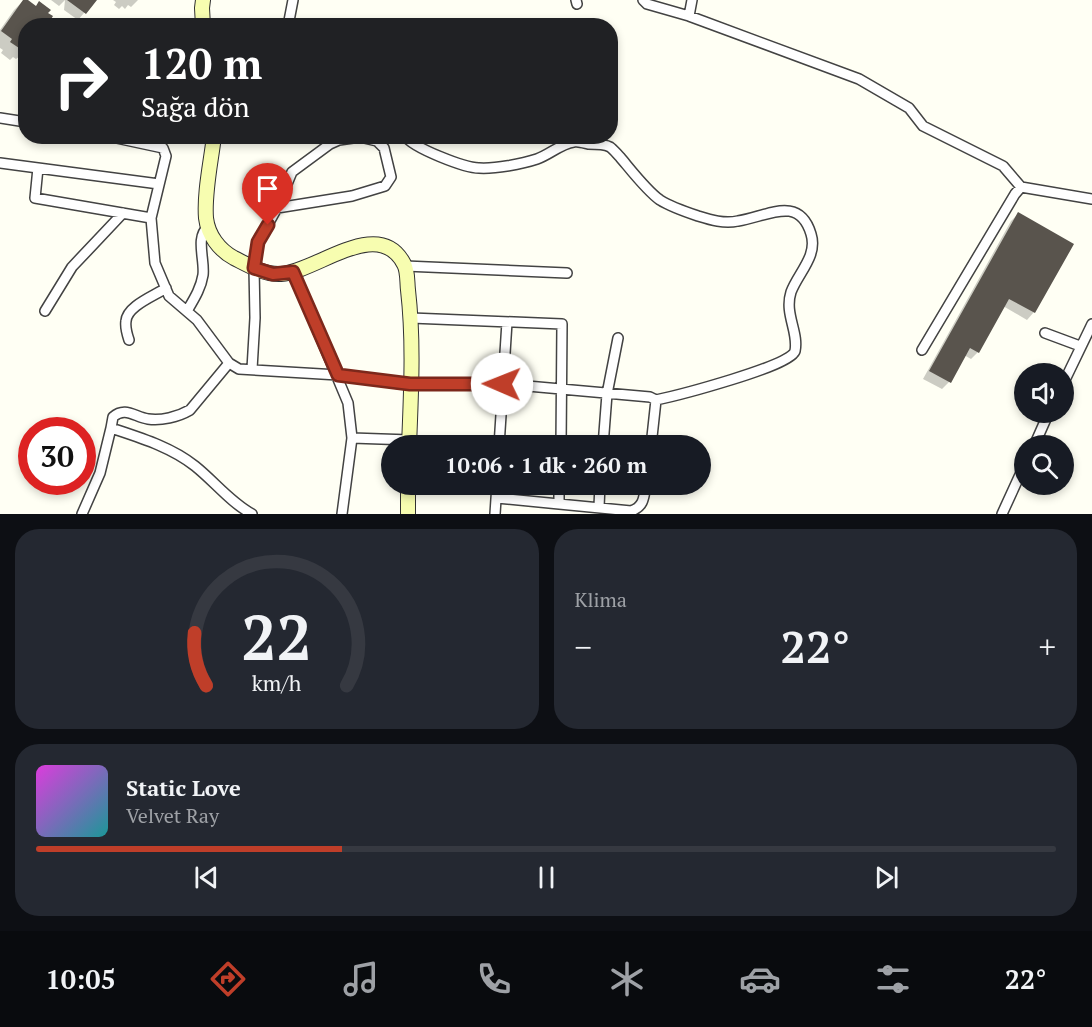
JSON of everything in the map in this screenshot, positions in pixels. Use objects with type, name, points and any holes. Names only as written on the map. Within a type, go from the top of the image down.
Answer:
[{"type":"street","points":[[203,18],[204,0]]},
{"type":"street","points":[[290,18],[293,0]]},
{"type":"street","points":[[643,0],[647,4],[688,16],[859,79],[909,108],[923,126],[1003,166],[1021,187],[1092,199]]},
{"type":"street","points":[[688,16],[692,0]]},
{"type":"street","points":[[0,118],[18,121]]},
{"type":"street","points":[[144,144],[163,148],[166,156],[151,218],[155,263],[169,296],[197,320],[229,363],[239,369],[338,375],[410,384],[502,384],[650,397],[656,400],[702,390],[792,356],[795,352],[795,343],[788,310],[790,295],[808,261],[813,244],[812,235],[800,215],[791,210],[783,210],[736,222],[726,222],[686,212],[660,200],[609,147],[588,144]]},
{"type":"street","points":[[213,144],[207,204],[208,227],[220,248],[227,254],[254,268],[273,274],[293,272],[363,244],[372,243],[392,250],[399,256],[405,266],[411,318],[409,435]]},
{"type":"street","points":[[252,369],[255,318],[254,268],[258,242],[277,208],[292,172],[330,144]]},
{"type":"street","points":[[277,208],[352,196],[385,186],[391,177],[384,148],[380,144]]},
{"type":"street","points":[[414,144],[475,168],[488,169],[537,159],[570,144]]},
{"type":"street","points":[[0,163],[159,184]]},
{"type":"street","points":[[39,168],[35,198],[151,218]]},
{"type":"street","points":[[922,350],[966,272],[1021,187]]},
{"type":"street","points":[[45,311],[72,267],[123,213]]},
{"type":"street","points":[[187,311],[201,283],[203,263],[201,239],[204,230],[208,227]]},
{"type":"street","points":[[405,266],[567,273]]},
{"type":"street","points":[[293,272],[348,403],[352,438],[342,514]]},
{"type":"street","points":[[129,340],[125,324],[126,317],[131,310],[166,288]]},
{"type":"street","points":[[411,318],[562,324],[561,435]]},
{"type":"street","points":[[500,435],[507,322]]},
{"type":"street","points":[[1072,363],[1092,324]]},
{"type":"street","points":[[1045,333],[1080,346]]},
{"type":"street","points":[[604,435],[606,394],[618,338]]},
{"type":"street","points":[[82,514],[100,473],[113,417],[119,412],[129,412],[152,419],[183,415],[190,411],[229,363]]},
{"type":"street","points":[[652,435],[656,400]]},
{"type":"street","points":[[111,428],[180,455],[252,514]]},
{"type":"street","points":[[352,438],[381,441]]},
{"type":"street","points":[[1002,514],[1014,488]]},
{"type":"street","points":[[409,495],[410,514]]},
{"type":"street","points":[[559,495],[559,502]]},
{"type":"street","points":[[599,507],[600,495]]},
{"type":"street","points":[[495,514],[497,498],[635,510],[643,503],[644,495]]},
{"type":"building","points":[[23,0],[28,0],[36,6],[39,1],[51,10],[48,13],[53,16],[52,18],[18,18],[18,47],[10,42],[12,39],[1,31]]},
{"type":"building","points":[[67,0],[97,0],[86,14]]},
{"type":"building","points":[[1018,212],[1074,244],[1035,313],[1009,299],[979,353],[970,348],[951,383],[929,371]]},
{"type":"route","points":[[268,225],[258,242],[254,268],[273,274],[293,272],[338,375],[410,384],[502,384]]}]
